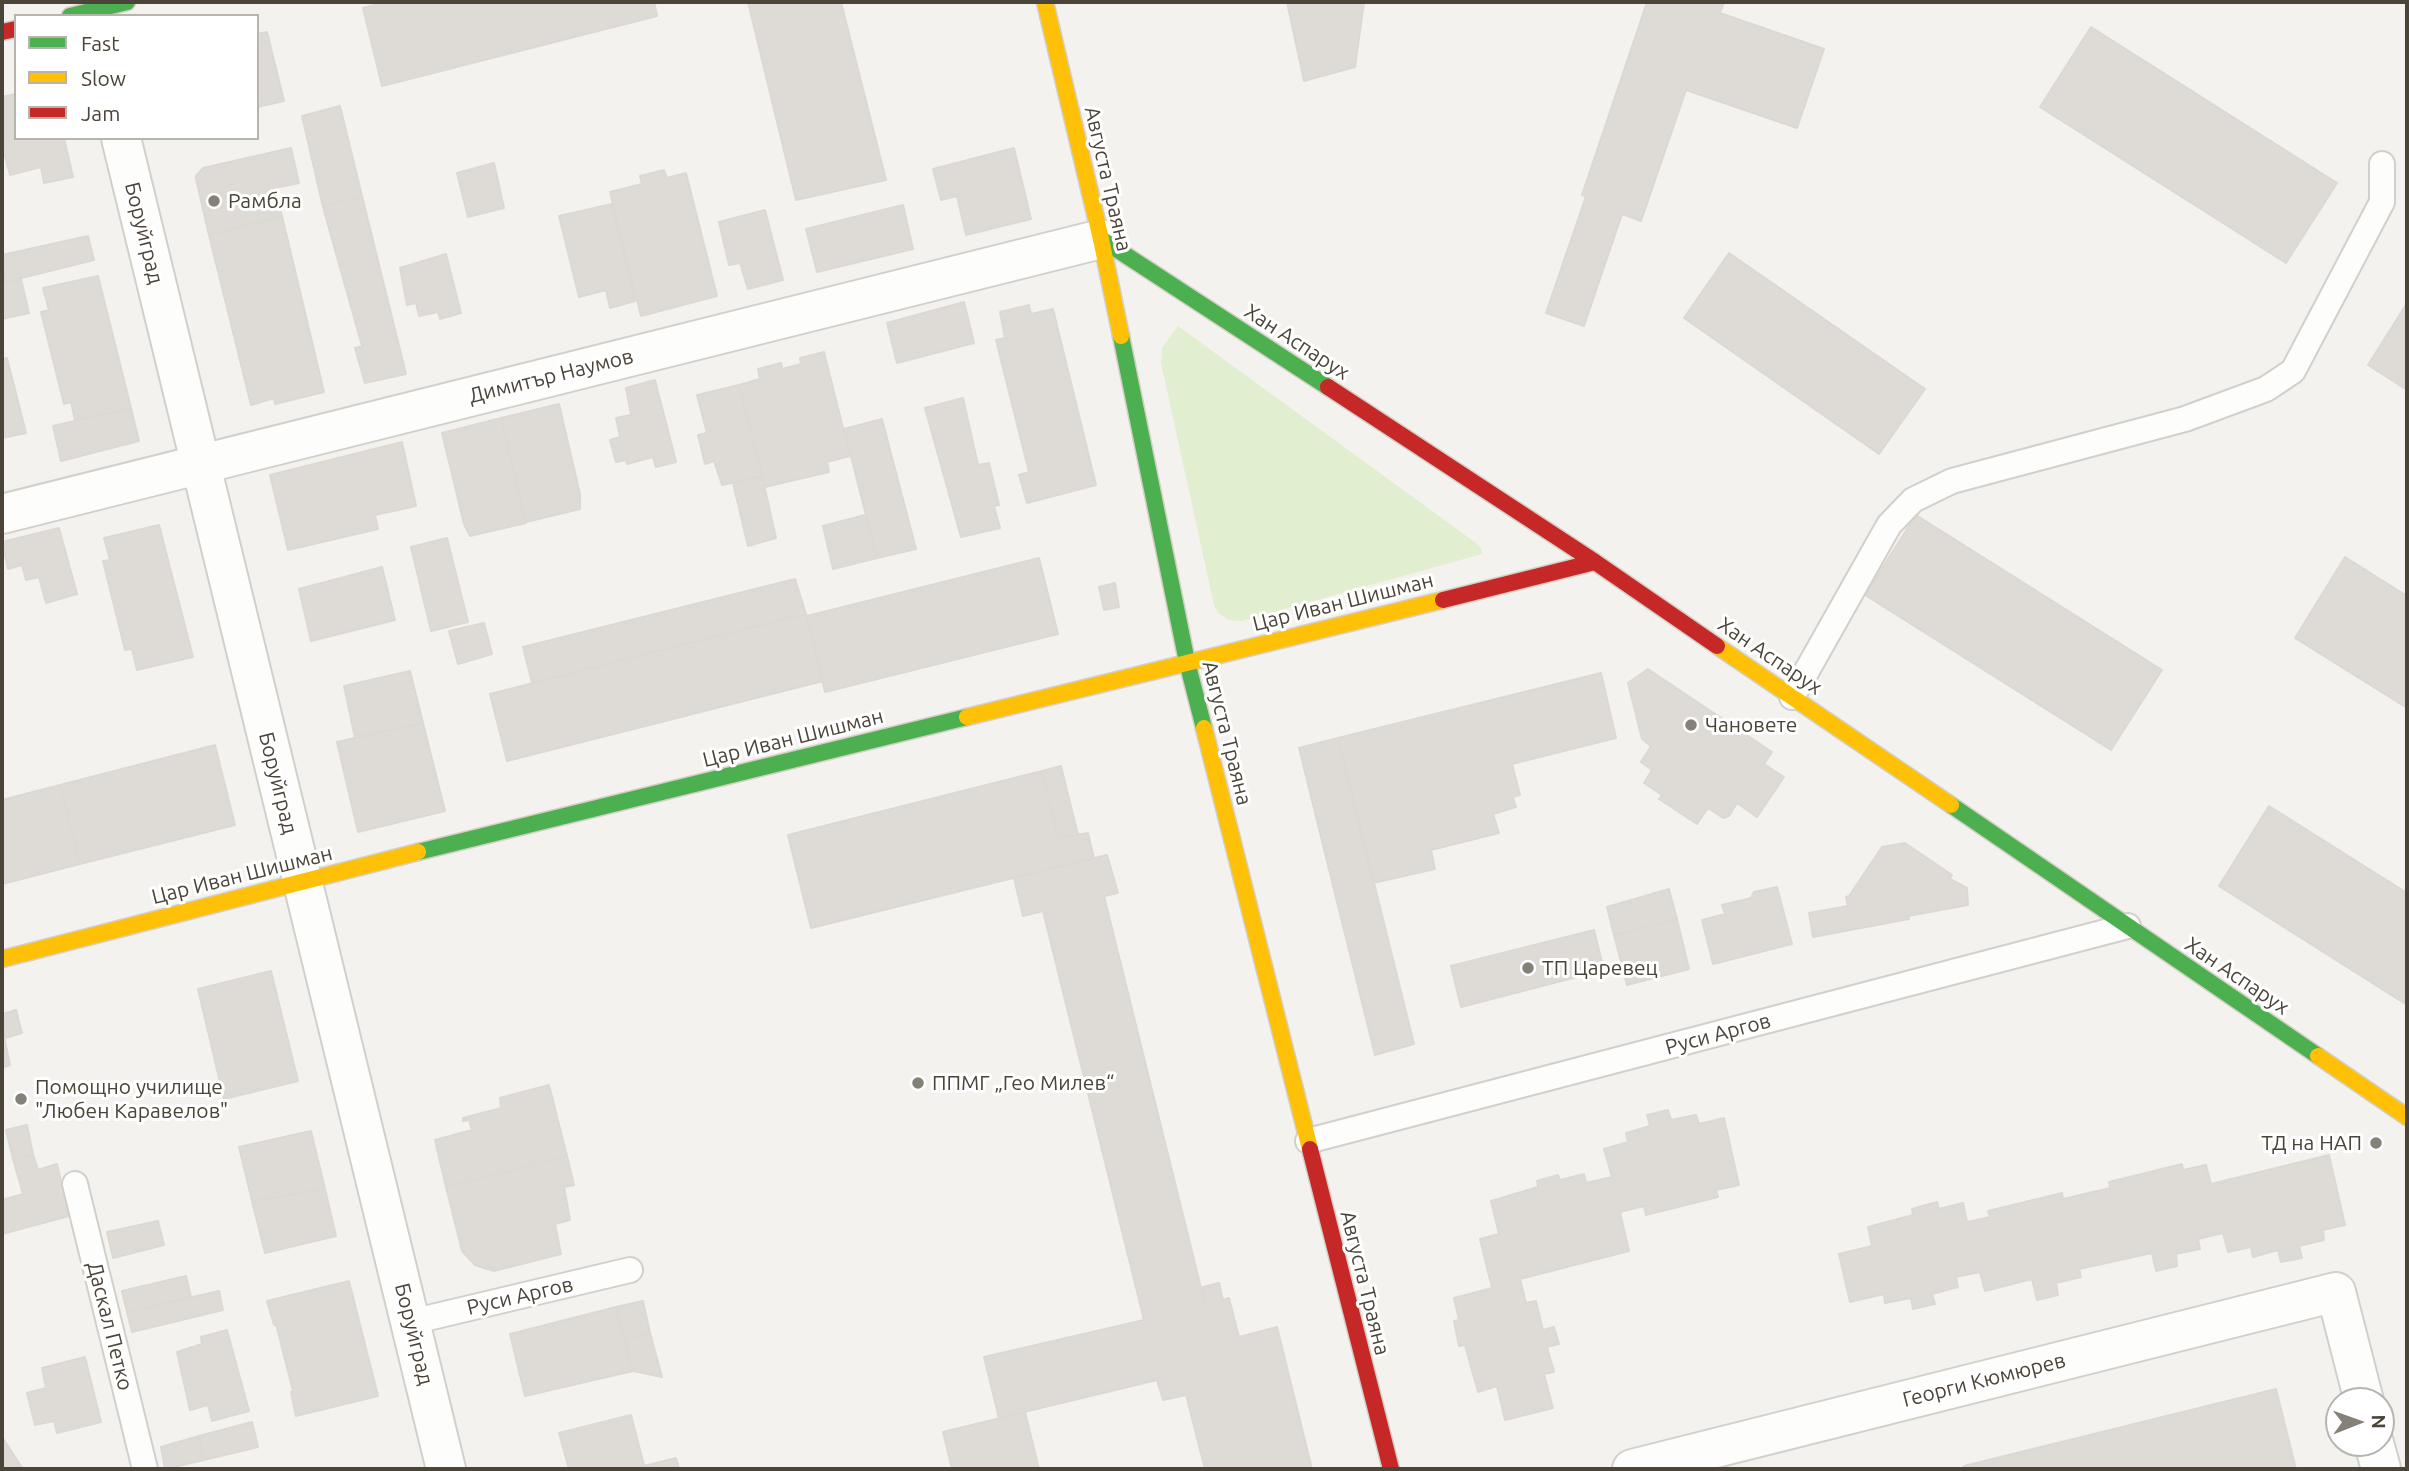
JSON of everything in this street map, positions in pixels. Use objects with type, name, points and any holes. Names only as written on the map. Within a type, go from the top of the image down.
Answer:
[{"type":"street","points":[[84,11],[127,2]]},
{"type":"street","name":"Августа Траяна","points":[[1045,2],[1101,239],[1187,662],[1391,1469]]},
{"type":"street","name":"Боруйград","points":[[121,140],[446,1469]]},
{"type":"street","name":"Димитър Наумов","points":[[2,513],[1101,239]]},
{"type":"street","name":"Хан Аспарух","points":[[1101,239],[1595,562],[2407,1117]]},
{"type":"street","name":"Цар Иван Шишман","points":[[2,959],[302,881],[1595,562]]},
{"type":"street","name":"Георги Кюмюрев","points":[[1632,1469],[2336,1292],[2360,1387]]},
{"type":"lane","points":[[1793,697],[1889,525],[1913,500],[1952,481],[2185,419],[2266,389],[2293,371],[2382,202],[2382,164]]},
{"type":"lane","name":"Руси Аргов","points":[[1308,1141],[2128,926]]},
{"type":"lane","name":"Даскал Петко","points":[[75,1184],[145,1469]]},
{"type":"lane","name":"Руси Аргов","points":[[411,1322],[630,1270]]},
{"type":"green space","points":[[1178,326],[1476,543],[1482,554],[1242,621],[1229,620],[1219,614],[1214,605],[1161,363],[1162,348]]},
{"type":"building","points":[[386,2],[654,2],[657,16],[382,86],[363,8]]},
{"type":"building","points":[[748,2],[841,2],[886,180],[796,200]]},
{"type":"building","points":[[1287,2],[1364,2],[1355,67],[1304,81]]},
{"type":"building","points":[[1647,2],[1724,2],[1720,13],[1824,49],[1797,128],[1686,90],[1641,221],[1622,214],[1584,326],[1546,313],[1586,196],[1582,195]]},
{"type":"building","points":[[2091,27],[2337,183],[2286,263],[2040,107]]},
{"type":"building","points":[[267,32],[284,101],[259,107],[259,34]]},
{"type":"building","points":[[14,94],[14,140],[64,140],[73,177],[44,183],[41,167],[10,175],[2,145],[2,97]]},
{"type":"building","points":[[340,106],[362,196],[323,207],[302,116]]},
{"type":"building","points":[[291,148],[299,183],[275,188],[282,216],[209,235],[196,179],[203,168]]},
{"type":"building","points":[[1014,148],[1031,219],[966,235],[957,196],[941,200],[933,169]]},
{"type":"building","points":[[494,163],[504,208],[468,217],[457,173]]},
{"type":"building","points":[[664,170],[667,178],[686,173],[717,296],[641,316],[610,192],[642,184],[640,176]]},
{"type":"building","points":[[362,196],[406,374],[365,383],[355,348],[362,346],[323,207]]},
{"type":"building","points":[[612,204],[635,301],[610,308],[606,290],[579,297],[559,216]]},
{"type":"building","points":[[903,205],[913,249],[817,272],[806,229]]},
{"type":"building","points":[[765,210],[783,280],[748,289],[740,263],[729,265],[719,222]]},
{"type":"building","points":[[282,216],[324,392],[275,404],[274,398],[251,405],[209,235]]},
{"type":"building","points":[[88,236],[94,260],[5,282],[2,255]]},
{"type":"building","points":[[1729,253],[1925,389],[1879,454],[1684,318]]},
{"type":"building","points":[[446,254],[461,313],[440,319],[438,312],[419,316],[416,303],[407,305],[400,268]]},
{"type":"building","points":[[98,276],[131,408],[75,420],[71,402],[64,404],[41,312],[49,310],[43,288]]},
{"type":"building","points":[[21,279],[29,313],[2,319],[2,283]]},
{"type":"building","points":[[964,302],[974,343],[897,363],[887,323]]},
{"type":"building","points":[[2407,303],[2407,390],[2368,365]]},
{"type":"building","points":[[1029,305],[1031,314],[1053,309],[1096,485],[1027,503],[1019,475],[1029,472],[996,340],[1005,338],[1000,312]]},
{"type":"building","points":[[824,352],[850,456],[827,462],[829,472],[765,487],[739,385],[760,379],[758,369],[781,363],[782,369],[801,364],[800,358]]},
{"type":"building","points":[[7,358],[26,433],[2,438],[2,359]]},
{"type":"building","points":[[655,380],[676,462],[656,467],[653,457],[627,464],[626,460],[616,462],[610,440],[620,437],[616,418],[631,415],[626,388]]},
{"type":"building","points":[[739,385],[762,476],[722,485],[714,461],[705,464],[698,435],[707,433],[697,395]]},
{"type":"building","points":[[963,398],[978,465],[989,463],[999,505],[994,506],[1000,528],[961,537],[925,408]]},
{"type":"building","points":[[559,404],[580,494],[580,509],[526,522],[501,418]]},
{"type":"building","points":[[131,408],[139,441],[61,461],[53,426]]},
{"type":"building","points":[[501,418],[526,523],[470,536],[464,524],[442,433]]},
{"type":"building","points":[[882,419],[916,549],[877,558],[844,429]]},
{"type":"building","points":[[402,442],[416,506],[375,515],[378,529],[288,550],[270,475]]},
{"type":"building","points":[[762,476],[776,538],[748,546],[733,483]]},
{"type":"building","points":[[865,515],[877,558],[833,569],[823,526]]},
{"type":"building","points":[[1916,515],[2162,670],[2111,750],[1865,595]]},
{"type":"building","points":[[159,525],[193,657],[137,670],[132,649],[125,650],[103,561],[110,560],[104,538]]},
{"type":"building","points":[[59,528],[77,594],[46,603],[39,577],[26,580],[22,565],[8,569],[2,542]]},
{"type":"building","points":[[447,538],[468,622],[431,631],[411,547]]},
{"type":"building","points":[[2345,557],[2407,596],[2407,708],[2295,638]]},
{"type":"building","points":[[1039,558],[1058,634],[825,692],[807,616]]},
{"type":"building","points":[[382,567],[395,620],[311,641],[299,589]]},
{"type":"building","points":[[795,579],[806,614],[532,683],[523,647]]},
{"type":"building","points":[[1115,583],[1119,607],[1104,610],[1099,587]]},
{"type":"building","points":[[806,614],[823,681],[507,761],[490,694]]},
{"type":"building","points":[[484,623],[492,654],[458,664],[449,631]]},
{"type":"building","points":[[1648,669],[1772,752],[1764,764],[1784,777],[1757,817],[1737,803],[1729,816],[1723,818],[1708,808],[1697,824],[1659,799],[1662,795],[1644,783],[1652,770],[1641,762],[1651,746],[1642,739],[1628,683]]},
{"type":"building","points":[[410,671],[423,723],[355,738],[344,686]]},
{"type":"building","points":[[1601,673],[1616,738],[1512,764],[1520,795],[1513,797],[1516,807],[1493,814],[1499,833],[1431,850],[1435,869],[1373,883],[1338,738]]},
{"type":"building","points":[[423,723],[445,811],[358,832],[337,742]]},
{"type":"building","points":[[1338,738],[1414,1044],[1375,1055],[1299,748]]},
{"type":"building","points":[[215,745],[235,825],[80,864],[60,785]]},
{"type":"building","points":[[1061,766],[1078,835],[1058,838],[1042,771]]},
{"type":"building","points":[[1042,771],[1058,838],[1088,833],[1094,858],[811,928],[788,835]]},
{"type":"building","points":[[60,785],[80,864],[2,884],[2,800]]},
{"type":"building","points":[[2269,806],[2407,893],[2407,1005],[2219,886]]},
{"type":"building","points":[[1905,843],[1952,875],[1950,879],[1967,888],[1968,905],[1813,937],[1809,913],[1848,906],[1846,897],[1882,847]]},
{"type":"building","points":[[1107,855],[1118,893],[1104,896],[1205,1304],[1203,1287],[1219,1283],[1223,1300],[1229,1298],[1239,1337],[1277,1327],[1312,1469],[1205,1469],[1186,1395],[1163,1400],[1157,1380],[999,1418],[984,1357],[1144,1320],[1043,911],[1023,916],[1014,878]]},
{"type":"building","points":[[1777,887],[1792,944],[1713,964],[1702,920],[1725,914],[1722,905],[1751,898],[1754,892]]},
{"type":"building","points":[[1669,889],[1677,919],[1614,935],[1607,907]]},
{"type":"building","points":[[1677,919],[1689,969],[1627,985],[1614,935]]},
{"type":"building","name":"ТП Царевец","points":[[1594,930],[1604,970],[1461,1007],[1451,966]]},
{"type":"building","points":[[271,971],[298,1081],[224,1099],[198,989]]},
{"type":"building","points":[[16,1010],[22,1033],[5,1038],[2,1014]]},
{"type":"building","points":[[2,1027],[10,1065],[2,1068]]},
{"type":"building","points":[[549,1085],[567,1156],[446,1187],[435,1140],[472,1130],[469,1120],[463,1121],[463,1118],[501,1108],[500,1098]]},
{"type":"building","points":[[1668,1110],[1671,1120],[1696,1115],[1699,1124],[1724,1118],[1739,1185],[1716,1190],[1718,1197],[1646,1215],[1644,1206],[1620,1212],[1629,1251],[1520,1279],[1526,1303],[1536,1301],[1543,1330],[1554,1327],[1559,1344],[1547,1347],[1554,1372],[1544,1374],[1553,1408],[1505,1420],[1497,1386],[1478,1392],[1465,1345],[1459,1346],[1454,1321],[1459,1320],[1454,1298],[1492,1288],[1480,1239],[1499,1234],[1491,1201],[1538,1187],[1537,1181],[1558,1175],[1560,1180],[1584,1174],[1586,1183],[1612,1177],[1604,1149],[1628,1142],[1626,1133],[1650,1126],[1647,1115]]},
{"type":"building","points":[[27,1125],[33,1154],[13,1159],[6,1130]]},
{"type":"building","points":[[311,1131],[325,1189],[252,1201],[239,1147]]},
{"type":"building","points":[[33,1154],[38,1170],[57,1164],[69,1216],[2,1234],[2,1200],[23,1194],[13,1159]]},
{"type":"building","points":[[2329,1155],[2345,1225],[2323,1230],[2324,1240],[2299,1246],[2302,1258],[2281,1262],[2278,1250],[2253,1257],[2251,1247],[2228,1252],[2223,1233],[2198,1239],[2200,1249],[2176,1254],[2177,1266],[2156,1271],[2152,1253],[2079,1269],[2081,1277],[2056,1283],[2058,1295],[2037,1300],[2032,1279],[1985,1291],[1980,1272],[1956,1277],[1958,1287],[1932,1294],[1935,1304],[1913,1309],[1911,1298],[1885,1303],[1884,1294],[1850,1302],[1839,1254],[1872,1246],[1868,1227],[1913,1215],[1912,1209],[1937,1202],[1939,1209],[1963,1203],[1967,1222],[1990,1217],[1988,1211],[2062,1193],[2063,1199],[2110,1188],[2109,1182],[2182,1164],[2183,1170],[2206,1165],[2211,1184]]},
{"type":"building","points":[[567,1156],[574,1185],[564,1187],[570,1220],[555,1224],[561,1254],[494,1271],[475,1265],[462,1251],[446,1187]]},
{"type":"building","points":[[325,1189],[336,1236],[265,1253],[252,1201]]},
{"type":"building","points":[[158,1221],[164,1245],[113,1258],[107,1232]]},
{"type":"building","points":[[186,1276],[191,1297],[127,1312],[122,1291]]},
{"type":"building","points":[[349,1281],[378,1396],[296,1416],[291,1392],[293,1391],[276,1324],[274,1325],[267,1301]]},
{"type":"building","points":[[219,1291],[223,1310],[132,1332],[127,1312]]},
{"type":"building","points":[[643,1301],[650,1333],[624,1339],[616,1307]]},
{"type":"building","points":[[616,1307],[633,1371],[525,1396],[510,1334]]},
{"type":"building","points":[[227,1330],[249,1411],[212,1421],[208,1405],[190,1410],[177,1352],[202,1344],[201,1337]]},
{"type":"building","points":[[650,1333],[662,1377],[633,1371],[624,1339]]},
{"type":"building","points":[[85,1357],[101,1422],[57,1433],[54,1421],[35,1425],[27,1393],[46,1388],[42,1368]]},
{"type":"building","points":[[2276,1389],[2296,1469],[1965,1469],[1964,1466]]},
{"type":"building","points":[[1025,1412],[1039,1469],[952,1469],[943,1432]]},
{"type":"building","points":[[631,1415],[645,1469],[569,1469],[559,1433]]},
{"type":"building","points":[[252,1422],[258,1447],[204,1460],[199,1436]]},
{"type":"building","points":[[199,1436],[204,1460],[165,1469],[161,1447]]},
{"type":"building","points":[[2,1437],[23,1469],[2,1469]]},
{"type":"building","points":[[676,1458],[679,1469],[645,1469],[644,1466]]},
{"type":"traffic: fast","points":[[78,14],[127,2]]},
{"type":"traffic: fast","points":[[1101,239],[1328,387]]},
{"type":"traffic: fast","points":[[1121,336],[1187,662],[1204,728]]},
{"type":"traffic: fast","points":[[418,852],[967,717]]},
{"type":"traffic: fast","points":[[1951,805],[2318,1056]]},
{"type":"traffic: slow","points":[[1045,2],[1121,336]]},
{"type":"traffic: slow","points":[[967,717],[1443,600]]},
{"type":"traffic: slow","points":[[1717,646],[1951,805]]},
{"type":"traffic: slow","points":[[1204,728],[1310,1149]]},
{"type":"traffic: slow","points":[[2,959],[418,852]]},
{"type":"traffic: slow","points":[[2318,1056],[2407,1117]]},
{"type":"traffic: jam","points":[[2,32],[14,29]]},
{"type":"traffic: jam","points":[[1328,387],[1595,562],[1717,646]]},
{"type":"traffic: jam","points":[[1443,600],[1595,562]]},
{"type":"traffic: jam","points":[[1310,1149],[1391,1469]]},
{"type":"place","name":"Рамбла","points":[[214,201]]},
{"type":"place","name":"Чановете","points":[[1691,725]]},
{"type":"place","name":"ТП Царевец","points":[[1528,968]]},
{"type":"place","name":"ППМГ „Гео Милев“","points":[[918,1083]]},
{"type":"place","name":"Помощно училище \"Любен Каравелов\"","points":[[21,1099]]},
{"type":"place","name":"ТД на НАП","points":[[2376,1143]]}]
